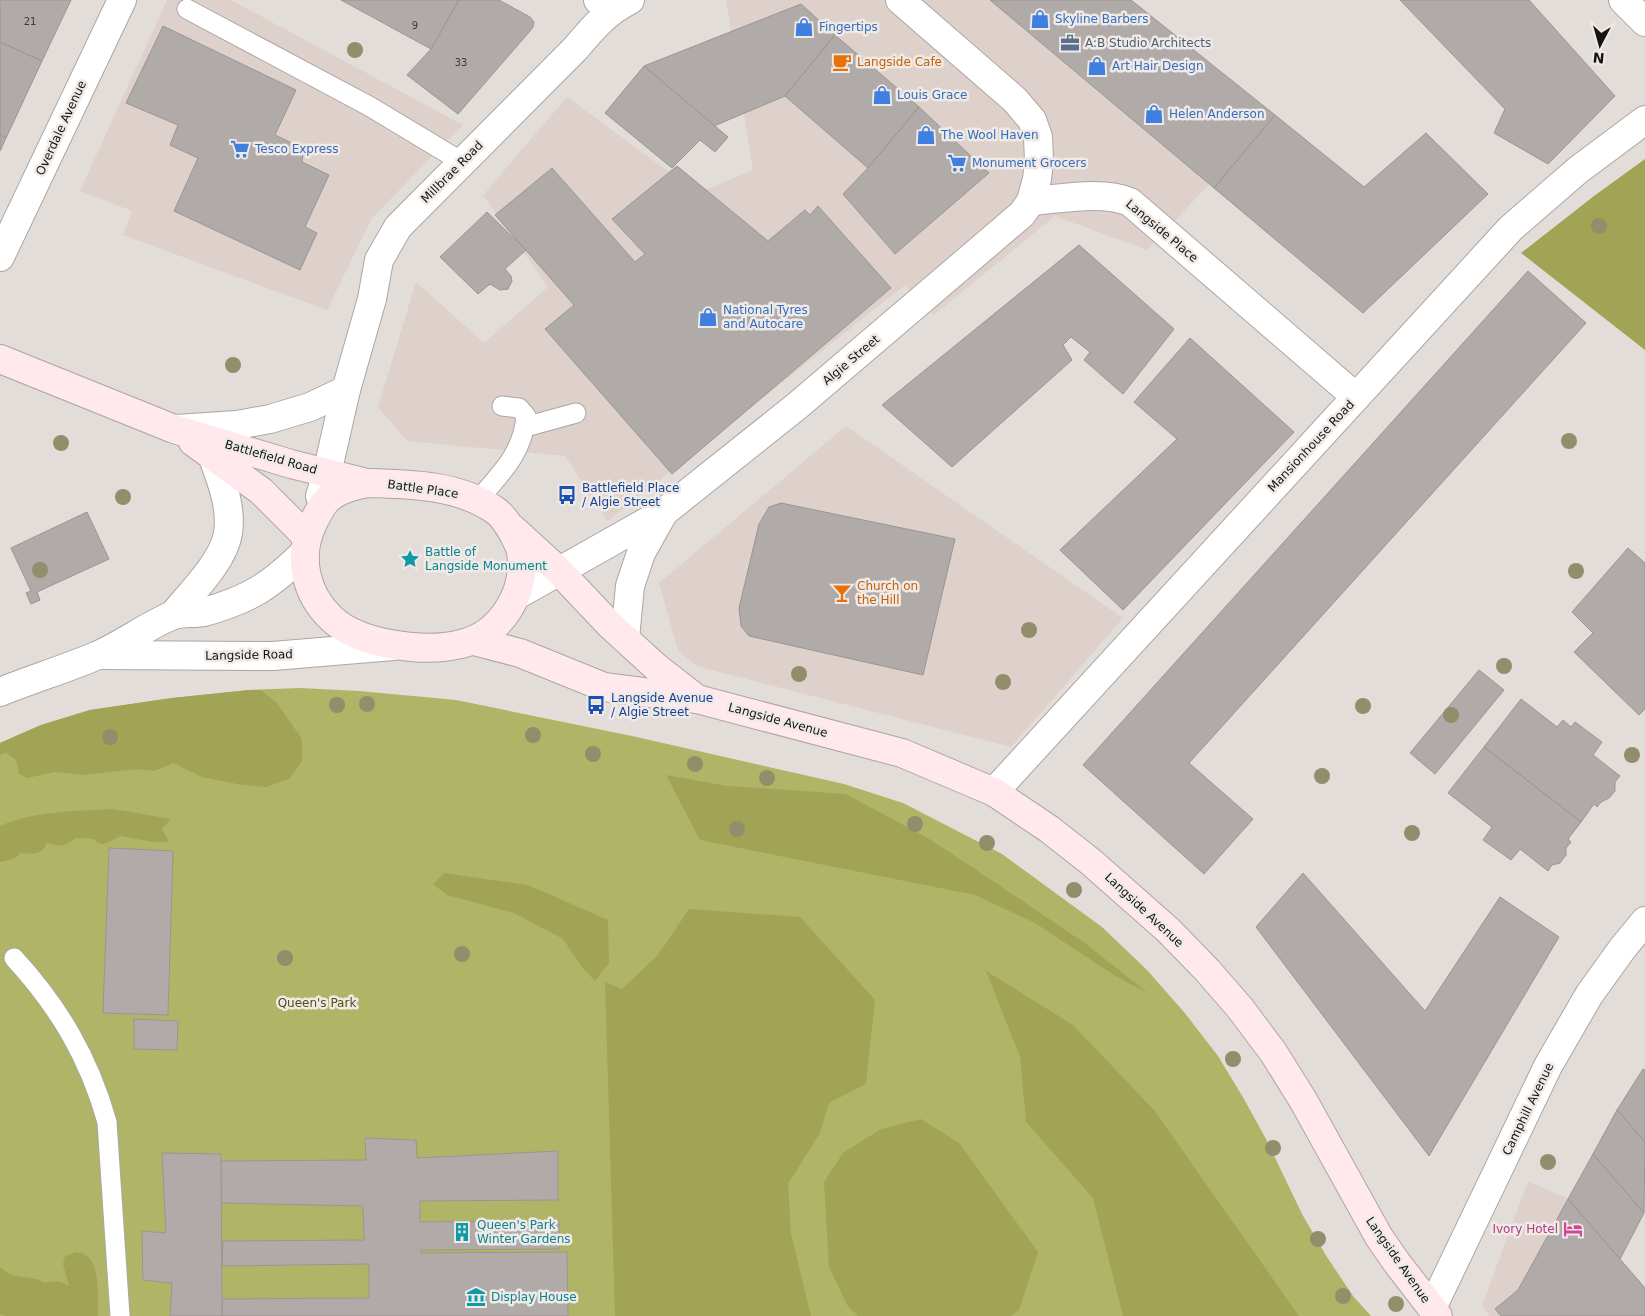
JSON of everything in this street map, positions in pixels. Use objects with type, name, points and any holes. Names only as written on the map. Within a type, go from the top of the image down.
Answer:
[{"type":"main road","name":"Battlefield Road","points":[[0,359],[174,429],[290,464],[368,483]]},
{"type":"main road","name":"Battlefield Road","points":[[174,429],[261,491],[308,538]]},
{"type":"main road","name":"Battle Place","points":[[368,483],[427,487],[458,493],[478,500],[497,512],[509,525],[521,550],[522,573],[517,595],[508,610],[492,629],[474,641],[450,647],[400,645],[372,641],[352,633],[332,619],[320,606],[309,585],[304,567],[308,538],[318,514],[327,500],[338,492],[368,483]]},
{"type":"main road","name":"Langside Avenue","points":[[509,525],[558,570],[590,605],[656,667],[697,699]]},
{"type":"main road","name":"Langside Avenue","points":[[474,641],[520,653],[604,687],[697,699],[902,753],[994,792],[1049,829],[1127,892],[1168,930],[1207,970],[1240,1008],[1273,1052],[1303,1100],[1379,1237],[1435,1312]]},
{"type":"street","name":"Overdale Avenue","points":[[0,257],[122,0]]},
{"type":"street","points":[[900,0],[1015,100],[1032,120],[1038,137],[1039,161],[1031,201]]},
{"type":"street","points":[[1623,0],[1645,22]]},
{"type":"street","name":"Millbrae Road","points":[[308,538],[327,473],[346,390],[364,330],[380,260],[398,227],[575,49],[614,3]]},
{"type":"street","name":"Mansionhouse Road","points":[[994,792],[1512,228],[1578,170],[1645,120]]},
{"type":"street","name":"Langside Place","points":[[1031,201],[1102,196],[1118,197],[1130,202],[1356,398]]},
{"type":"street","name":"Algie Street","points":[[517,595],[558,570],[664,512],[797,406],[1022,214],[1031,201]]},
{"type":"street","points":[[174,429],[237,425],[270,419],[310,407],[346,390]]},
{"type":"street","points":[[173,615],[221,554],[228,534],[228,508],[224,489],[212,455]]},
{"type":"street","name":"Algie Street","points":[[625,638],[630,586],[641,553],[664,512]]},
{"type":"street","name":"Langside Road","points":[[0,692],[97,655],[173,615],[201,612],[230,604],[255,593],[279,577],[308,538]]},
{"type":"street","name":"Langside Road","points":[[97,655],[273,656],[400,645]]},
{"type":"street","name":"Camphill Avenue","points":[[1435,1312],[1548,1066],[1589,995],[1622,948],[1645,921]]},
{"type":"lane","points":[[187,8],[369,106],[462,162]]},
{"type":"lane","points":[[478,500],[508,464],[520,446],[525,427],[526,416],[519,408],[502,406]]},
{"type":"lane","points":[[525,427],[576,413]]},
{"type":"lane","points":[[14,958],[38,985],[71,1034],[99,1092],[107,1122],[120,1316]]},
{"type":"shaded area","points":[[167,0],[231,0],[463,125],[372,218],[327,310],[123,235],[132,211],[80,191]]},
{"type":"shaded area","points":[[726,0],[1131,0],[1275,115],[1147,250],[1055,216],[934,315],[905,285],[608,521],[565,456],[407,441],[378,407],[416,282],[484,343],[548,287],[483,195],[567,97],[698,193],[753,170]]},
{"type":"shaded area","points":[[846,426],[1123,618],[1011,747],[696,666],[678,650],[659,583]]},
{"type":"shaded area","name":"Ivory Hotel","points":[[1528,1181],[1568,1199],[1645,1288],[1645,1316],[1489,1316],[1482,1306]]},
{"type":"green space","points":[[1645,159],[1645,350],[1521,253]]},
{"type":"green space","name":"Queen's Park","points":[[300,688],[359,691],[456,700],[632,736],[844,784],[903,803],[1002,854],[1102,927],[1147,970],[1184,1012],[1218,1056],[1244,1099],[1266,1139],[1302,1214],[1327,1257],[1353,1296],[1371,1316],[0,1316],[0,743],[41,725],[90,710],[172,698],[249,690]]},
{"type":"green space","points":[[261,690],[276,702],[302,739],[302,761],[289,779],[266,787],[237,784],[202,777],[173,763],[154,771],[137,769],[84,775],[56,772],[27,778],[19,774],[16,760],[6,753],[0,755],[0,743],[41,725],[90,710],[172,698]]},
{"type":"green space","points":[[666,775],[727,786],[846,794],[931,840],[1086,944],[1148,993],[1117,977],[1035,923],[975,895],[700,840]]},
{"type":"green space","points":[[113,809],[171,819],[162,829],[169,842],[153,842],[121,836],[104,844],[98,843],[94,839],[76,838],[61,846],[47,843],[39,852],[33,854],[20,853],[14,858],[0,862],[0,826],[27,817],[70,811]]},
{"type":"green space","points":[[444,873],[528,885],[608,920],[609,963],[595,981],[581,966],[563,939],[514,913],[447,895],[433,884]]},
{"type":"green space","points":[[689,909],[800,917],[875,1000],[866,1084],[829,1103],[820,1133],[788,1184],[791,1234],[811,1316],[615,1316],[605,982],[622,989],[658,955]]},
{"type":"green space","points":[[986,971],[1073,1025],[1154,1110],[1299,1316],[1123,1316],[1093,1198],[1026,1122],[1020,1057]]},
{"type":"green space","points":[[921,1119],[959,1143],[1038,1252],[1019,1310],[1011,1316],[858,1316],[847,1305],[829,1267],[824,1182],[843,1153],[881,1129]]},
{"type":"green space","points":[[76,1252],[87,1256],[94,1268],[97,1284],[98,1316],[6,1316],[0,1314],[0,1267],[11,1275],[37,1279],[45,1283],[58,1281],[69,1286],[63,1264],[65,1256]]},
{"type":"building","points":[[0,0],[71,0],[42,61],[0,42]]},
{"type":"building","points":[[341,0],[459,0],[431,49]]},
{"type":"building","points":[[459,0],[499,0],[530,17],[534,22],[530,31],[458,114],[407,75],[431,49]]},
{"type":"building","points":[[990,0],[1131,0],[1275,115],[1214,188]]},
{"type":"building","points":[[1400,0],[1529,0],[1615,96],[1548,164],[1494,133],[1505,109]]},
{"type":"building","points":[[801,4],[835,35],[785,96],[714,126],[644,66]]},
{"type":"building","name":"Tesco Express","points":[[163,26],[296,90],[275,135],[300,147],[303,154],[302,162],[329,175],[305,227],[317,233],[300,270],[174,211],[198,158],[170,145],[178,125],[126,103]]},
{"type":"building","points":[[835,35],[919,107],[868,168],[785,96]]},
{"type":"building","points":[[0,42],[42,61],[6,138],[0,135]]},
{"type":"building","points":[[644,66],[728,137],[715,152],[700,140],[672,168],[605,113]]},
{"type":"building","points":[[919,107],[989,173],[895,254],[843,194],[868,168]]},
{"type":"building","points":[[1275,115],[1364,187],[1426,133],[1488,194],[1363,313],[1214,188]]},
{"type":"building","points":[[0,135],[6,138],[0,151]]},
{"type":"building","name":"National Tyres and Autocare","points":[[677,166],[768,241],[805,210],[810,215],[818,206],[891,288],[672,474],[545,329],[574,305],[495,215],[552,168],[635,262],[645,254],[612,219]]},
{"type":"building","points":[[487,212],[526,250],[505,269],[511,276],[512,281],[508,289],[500,290],[490,284],[478,294],[440,257]]},
{"type":"building","points":[[1079,245],[1174,329],[1123,394],[1084,360],[1090,352],[1071,337],[1063,345],[1072,360],[952,467],[882,405]]},
{"type":"building","points":[[1528,271],[1586,323],[1189,763],[1253,819],[1204,874],[1083,765]]},
{"type":"building","points":[[1190,338],[1294,432],[1123,610],[1060,550],[1177,439],[1134,402]]},
{"type":"building","name":"Church on the Hill","points":[[781,503],[955,539],[923,675],[749,636],[741,626],[739,608],[759,524],[769,507]]},
{"type":"building","points":[[87,512],[109,559],[37,592],[40,600],[31,604],[26,593],[31,591],[11,548]]},
{"type":"building","points":[[1628,548],[1645,563],[1645,709],[1639,715],[1574,652],[1593,633],[1572,612]]},
{"type":"building","points":[[1479,670],[1504,690],[1435,774],[1410,753]]},
{"type":"building","points":[[1521,699],[1557,727],[1563,720],[1571,727],[1575,722],[1602,742],[1593,755],[1620,776],[1615,782],[1615,791],[1597,807],[1594,804],[1581,822],[1484,747]]},
{"type":"building","points":[[1484,747],[1581,822],[1568,839],[1571,842],[1566,848],[1566,855],[1560,863],[1552,865],[1548,871],[1520,849],[1511,860],[1483,840],[1492,827],[1448,793]]},
{"type":"building","points":[[109,848],[173,851],[168,1015],[103,1013]]},
{"type":"building","points":[[1303,873],[1425,1011],[1500,897],[1559,937],[1429,1156],[1256,927]]},
{"type":"building","points":[[134,1019],[178,1021],[177,1050],[134,1049]]},
{"type":"building","points":[[1643,1069],[1645,1070],[1645,1142],[1617,1110]]},
{"type":"building","points":[[1617,1110],[1645,1142],[1644,1213],[1593,1154]]},
{"type":"building","name":"Queen's Park Winter Gardens","points":[[365,1138],[416,1140],[417,1158],[558,1151],[558,1200],[420,1201],[420,1222],[559,1221],[559,1249],[421,1250],[421,1253],[567,1252],[568,1316],[222,1316],[222,1299],[369,1298],[369,1264],[222,1266],[223,1241],[364,1240],[363,1206],[221,1203],[221,1161],[366,1160]]},
{"type":"building","points":[[162,1153],[221,1154],[222,1316],[170,1316],[172,1283],[143,1280],[142,1231],[166,1233]]},
{"type":"building","points":[[1593,1154],[1644,1213],[1620,1259],[1568,1199]]},
{"type":"building","name":"Ivory Hotel","points":[[1568,1199],[1645,1288],[1645,1316],[1501,1316],[1495,1309],[1518,1290]]},
{"type":"place","name":"Skyline Barbers","points":[[1040,19]]},
{"type":"place","name":"Fingertips","points":[[804,27]]},
{"type":"place","name":"A:B Studio Architects","points":[[1070,43]]},
{"type":"place","name":"Langside Cafe","points":[[842,62]]},
{"type":"place","name":"Art Hair Design","points":[[1097,66]]},
{"type":"place","name":"Louis Grace","points":[[882,95]]},
{"type":"place","name":"Helen Anderson","points":[[1154,114]]},
{"type":"place","name":"The Wool Haven","points":[[926,135]]},
{"type":"place","name":"Tesco Express","points":[[240,149]]},
{"type":"place","name":"Monument Grocers","points":[[957,163]]},
{"type":"place","name":"National Tyres and Autocare","points":[[708,317]]},
{"type":"place","name":"Battlefield Place / Algie Street","points":[[567,495]]},
{"type":"place","name":"Battle of Langside Monument","points":[[410,559]]},
{"type":"place","name":"Church on the Hill","points":[[842,593]]},
{"type":"place","name":"Langside Avenue / Algie Street","points":[[596,705]]},
{"type":"place","name":"Ivory Hotel","points":[[1573,1229]]},
{"type":"place","name":"Queen's Park Winter Gardens","points":[[462,1232]]},
{"type":"place","name":"Display House","points":[[476,1297]]}]
